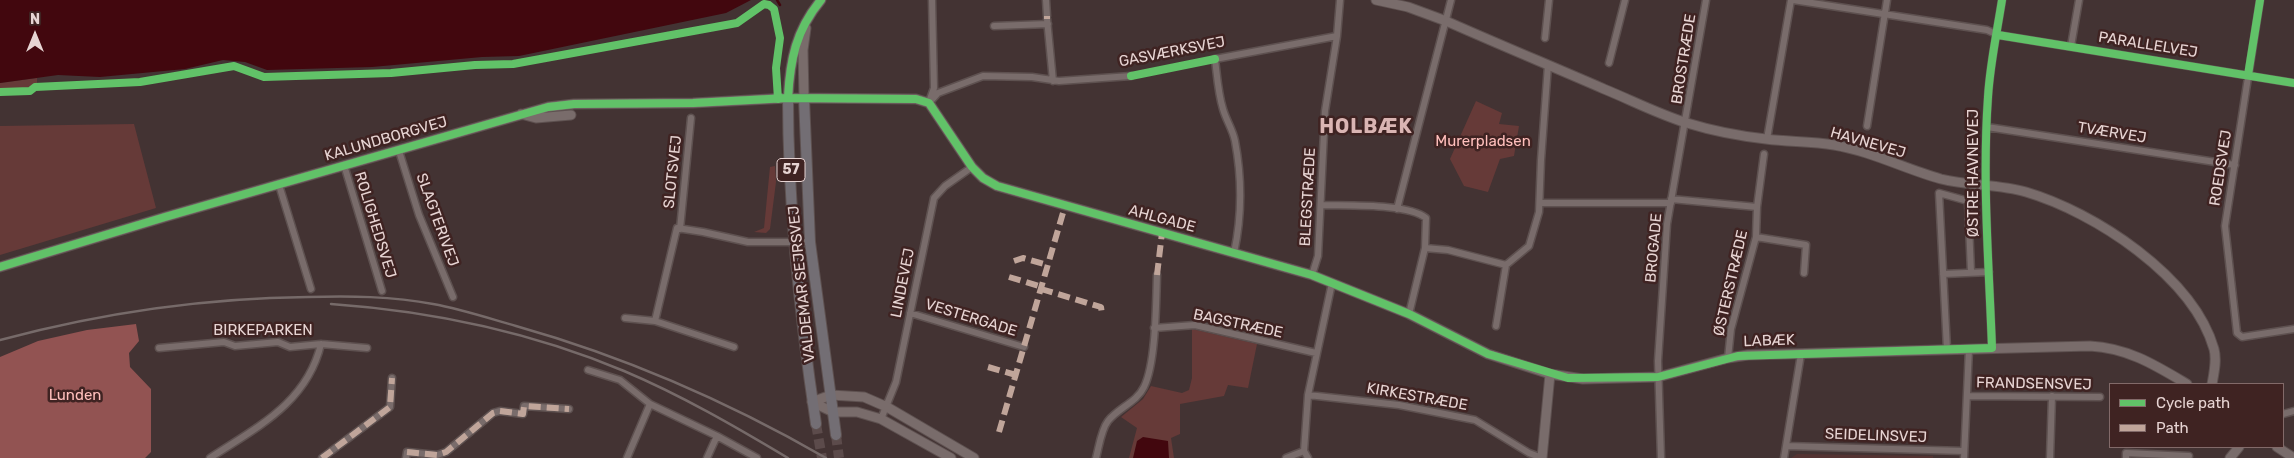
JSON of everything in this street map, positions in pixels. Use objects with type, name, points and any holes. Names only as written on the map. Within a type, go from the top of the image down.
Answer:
[{"type":"main road","name":"VALDEMAR SEJRSVEJ","points":[[788,98],[795,242],[816,424]]},
{"type":"main road","name":"VALDEMAR SEJRSVEJ","points":[[804,98],[810,242],[836,435]]},
{"type":"street","points":[[821,0],[798,35],[794,49],[788,98],[916,99],[929,103],[934,88],[932,0]]},
{"type":"street","points":[[1046,0],[1053,81]]},
{"type":"street","name":"BLEGSTRÆDE","points":[[1312,275],[1318,256],[1325,111],[1337,36],[1340,0]]},
{"type":"street","name":"HAVNEVEJ","points":[[1376,0],[1408,7],[1446,21],[1686,123],[1730,134],[1835,145],[1940,179],[2018,190],[2055,202],[2097,223],[2149,259],[2171,281],[2194,311],[2208,335],[2214,350],[2215,363],[2212,383]]},
{"type":"street","points":[[1397,209],[1451,0]]},
{"type":"street","points":[[1545,38],[1549,0]]},
{"type":"street","points":[[1609,63],[1625,0]]},
{"type":"street","name":"BROSTRÆDE","points":[[1686,123],[1706,0]]},
{"type":"street","points":[[1767,139],[1792,0]]},
{"type":"street","name":"PARALLELVEJ","points":[[1792,0],[1885,13],[1987,30],[1998,35],[2294,82]]},
{"type":"street","points":[[1867,126],[1887,0]]},
{"type":"street","name":"ØSTRE HAVNEVEJ","points":[[1992,348],[1986,187],[1987,126],[1989,87],[2002,0]]},
{"type":"street","points":[[2071,46],[2079,0]]},
{"type":"street","name":"ROEDSVEJ","points":[[2260,0],[2224,235],[2236,331],[2242,337],[2294,329]]},
{"type":"street","points":[[994,26],[1047,20]]},
{"type":"street","points":[[804,98],[803,50],[807,22]]},
{"type":"street","name":"GASVÆRKSVEJ","points":[[1234,253],[1240,226],[1240,189],[1235,139],[1223,109],[1217,84],[1215,59],[1337,36]]},
{"type":"street","points":[[1496,326],[1506,265],[1529,246],[1540,203],[1548,65]]},
{"type":"street","name":"GASVÆRKSVEJ","points":[[929,103],[938,93],[983,76],[1032,77],[1053,81],[1131,76]]},
{"type":"street","name":"KALUNDBORGVEJ","points":[[0,267],[167,216],[399,151],[539,109],[574,104],[693,103],[788,98]]},
{"type":"street","name":"AHLGADE","points":[[929,103],[972,167],[983,178],[996,186],[1312,275],[1409,314],[1488,354],[1550,374]]},
{"type":"street","points":[[520,114],[536,118],[571,115]]},
{"type":"street","name":"SLOTSVEJ","points":[[655,320],[678,228],[691,118]]},
{"type":"street","name":"BROGADE","points":[[1661,458],[1661,404],[1658,376],[1659,331],[1671,201],[1686,123]]},
{"type":"street","name":"TVÆRVEJ","points":[[1987,126],[2234,165]]},
{"type":"street","name":"SLAGTERIVEJ","points":[[399,151],[419,215],[453,297]]},
{"type":"street","name":"ØSTERSTRÆDE","points":[[1728,358],[1731,330],[1756,237],[1757,207],[1764,154]]},
{"type":"street","name":"ROLIGHEDSVEJ","points":[[344,165],[382,291]]},
{"type":"street","name":"LINDEVEJ","points":[[881,419],[896,382],[934,198],[945,186],[972,167]]},
{"type":"street","points":[[279,185],[310,289]]},
{"type":"street","points":[[1947,349],[1940,193],[1968,201],[1971,272]]},
{"type":"street","points":[[1540,203],[1671,201],[1757,207]]},
{"type":"street","points":[[1321,205],[1386,207],[1420,213],[1426,218],[1423,262],[1409,314]]},
{"type":"street","points":[[678,228],[748,242],[810,242]]},
{"type":"street","points":[[1756,237],[1806,245],[1804,273]]},
{"type":"street","points":[[1425,248],[1448,250],[1506,265]]},
{"type":"street","points":[[1943,274],[1989,272]]},
{"type":"street","points":[[1096,458],[1107,422],[1136,398],[1144,387],[1154,328],[1157,275]]},
{"type":"street","points":[[1308,458],[1304,451],[1308,395],[1332,283]]},
{"type":"street","name":"VESTERGADE","points":[[910,313],[1024,347]]},
{"type":"street","points":[[625,318],[655,320],[734,347]]},
{"type":"street","name":"BAGSTRÆDE","points":[[1154,328],[1195,325],[1316,353]]},
{"type":"street","name":"BIRKEPARKEN","points":[[159,348],[224,342],[235,346],[278,342],[290,347],[321,344],[367,348]]},
{"type":"street","points":[[210,458],[282,409],[296,396],[311,373],[321,344]]},
{"type":"street","name":"LABÆK","points":[[1550,374],[1583,379],[1658,376],[1728,358],[1947,349],[2090,346],[2118,349],[2146,359],[2185,383]]},
{"type":"street","points":[[1964,455],[1969,349]]},
{"type":"street","points":[[1784,458],[1801,354]]},
{"type":"street","points":[[588,370],[620,380],[650,404],[717,436],[756,458]]},
{"type":"street","points":[[1542,458],[1550,374]]},
{"type":"street","points":[[322,458],[390,407],[392,378]]},
{"type":"street","points":[[812,402],[831,395],[859,396],[887,407],[974,458]]},
{"type":"street","name":"KIRKESTRÆDE","points":[[1308,395],[1416,408],[1475,420],[1529,453],[1542,458]]},
{"type":"street","name":"FRANDSENSVEJ","points":[[1967,396],[2100,397]]},
{"type":"street","points":[[2050,458],[2052,396]]},
{"type":"street","points":[[812,402],[832,412],[857,412],[881,419],[951,458]]},
{"type":"street","points":[[627,458],[650,404]]},
{"type":"street","points":[[406,458],[406,452],[437,455],[446,452],[494,413],[500,411],[523,414],[524,406],[569,410]]},
{"type":"street","points":[[707,458],[717,436]]},
{"type":"street","name":"SEIDELINSVEJ","points":[[1786,446],[1964,455]]},
{"type":"street","points":[[2230,458],[2238,448]]},
{"type":"street","points":[[2279,448],[2294,458]]},
{"type":"street","points":[[1286,458],[1304,451]]},
{"type":"street","points":[[2126,458],[2126,453],[2189,456]]},
{"type":"shaded area","points":[[0,0],[751,0],[726,13],[519,56],[482,57],[372,67],[267,70],[245,62],[223,60],[185,69],[100,77],[58,75],[0,83]]},
{"type":"shaded area","points":[[1143,437],[1168,441],[1169,458],[1133,458],[1137,441]]},
{"type":"shaded area","points":[[1797,454],[1933,456],[1933,458],[1791,458]]},
{"type":"green space","points":[[37,78],[37,84],[25,90],[0,91],[0,83]]},
{"type":"green space","name":"Murerpladsen","points":[[1476,101],[1502,113],[1499,124],[1519,126],[1514,156],[1500,159],[1488,192],[1464,186],[1450,159]]},
{"type":"green space","points":[[134,124],[156,208],[0,255],[0,126]]},
{"type":"green space","points":[[775,166],[776,182],[770,229],[766,233],[754,232],[764,228],[770,167]]},
{"type":"green space","name":"Lunden","points":[[136,324],[139,341],[129,353],[130,367],[151,389],[151,452],[145,458],[0,458],[0,357],[38,341],[87,330]]},
{"type":"green space","points":[[1192,329],[1257,344],[1248,388],[1228,385],[1224,396],[1180,404],[1180,434],[1171,438],[1174,458],[1129,458],[1137,428],[1121,417],[1143,399],[1151,386],[1182,393],[1189,390],[1192,378]]},
{"type":"waterway","points":[[777,0],[780,5]]},
{"type":"tunnel","points":[[816,424],[822,458]]},
{"type":"tunnel","points":[[836,435],[839,458]]},
{"type":"railway","points":[[0,340],[38,330],[114,315],[230,300],[371,297],[418,301],[454,308],[557,338],[636,366],[713,399],[826,458]]},
{"type":"railway","points":[[331,304],[368,307],[443,318],[517,335],[589,357],[666,390],[788,458]]},
{"type":"marked path","points":[[999,432],[1065,206]]},
{"type":"marked path","points":[[1157,275],[1162,233]]},
{"type":"marked path","points":[[1014,261],[1023,258],[1048,265]]},
{"type":"marked path","points":[[1009,277],[1042,287]]},
{"type":"marked path","points":[[1041,289],[1101,307],[1102,314]]},
{"type":"marked path","points":[[988,367],[1016,375]]},
{"type":"marked path","points":[[322,458],[390,407],[392,378]]},
{"type":"marked path","points":[[407,452],[437,455],[446,452],[493,413],[500,411],[523,414],[524,406],[569,409]]},
{"type":"cycle path","points":[[788,98],[790,71],[800,34],[812,11],[821,0]]},
{"type":"cycle path","points":[[0,267],[165,217],[548,107],[574,104],[693,103],[788,98],[916,99],[929,103],[972,167],[983,178],[997,186],[1312,275],[1409,314],[1488,354],[1568,378],[1658,377],[1738,356],[1992,348],[1987,223],[1986,128],[1990,72],[2002,0]]},
{"type":"cycle path","points":[[2248,75],[2260,0]]},
{"type":"cycle path","points":[[0,92],[30,91],[35,87],[140,82],[234,66],[264,77],[391,73],[475,65],[513,64],[737,23],[764,4],[774,9],[780,38],[776,68],[778,99]]},
{"type":"cycle path","points":[[1998,35],[2294,83]]},
{"type":"cycle path","points":[[1131,76],[1215,59]]},
{"type":"district","name":"HOLBÆK","points":[[1366,127]]}]
